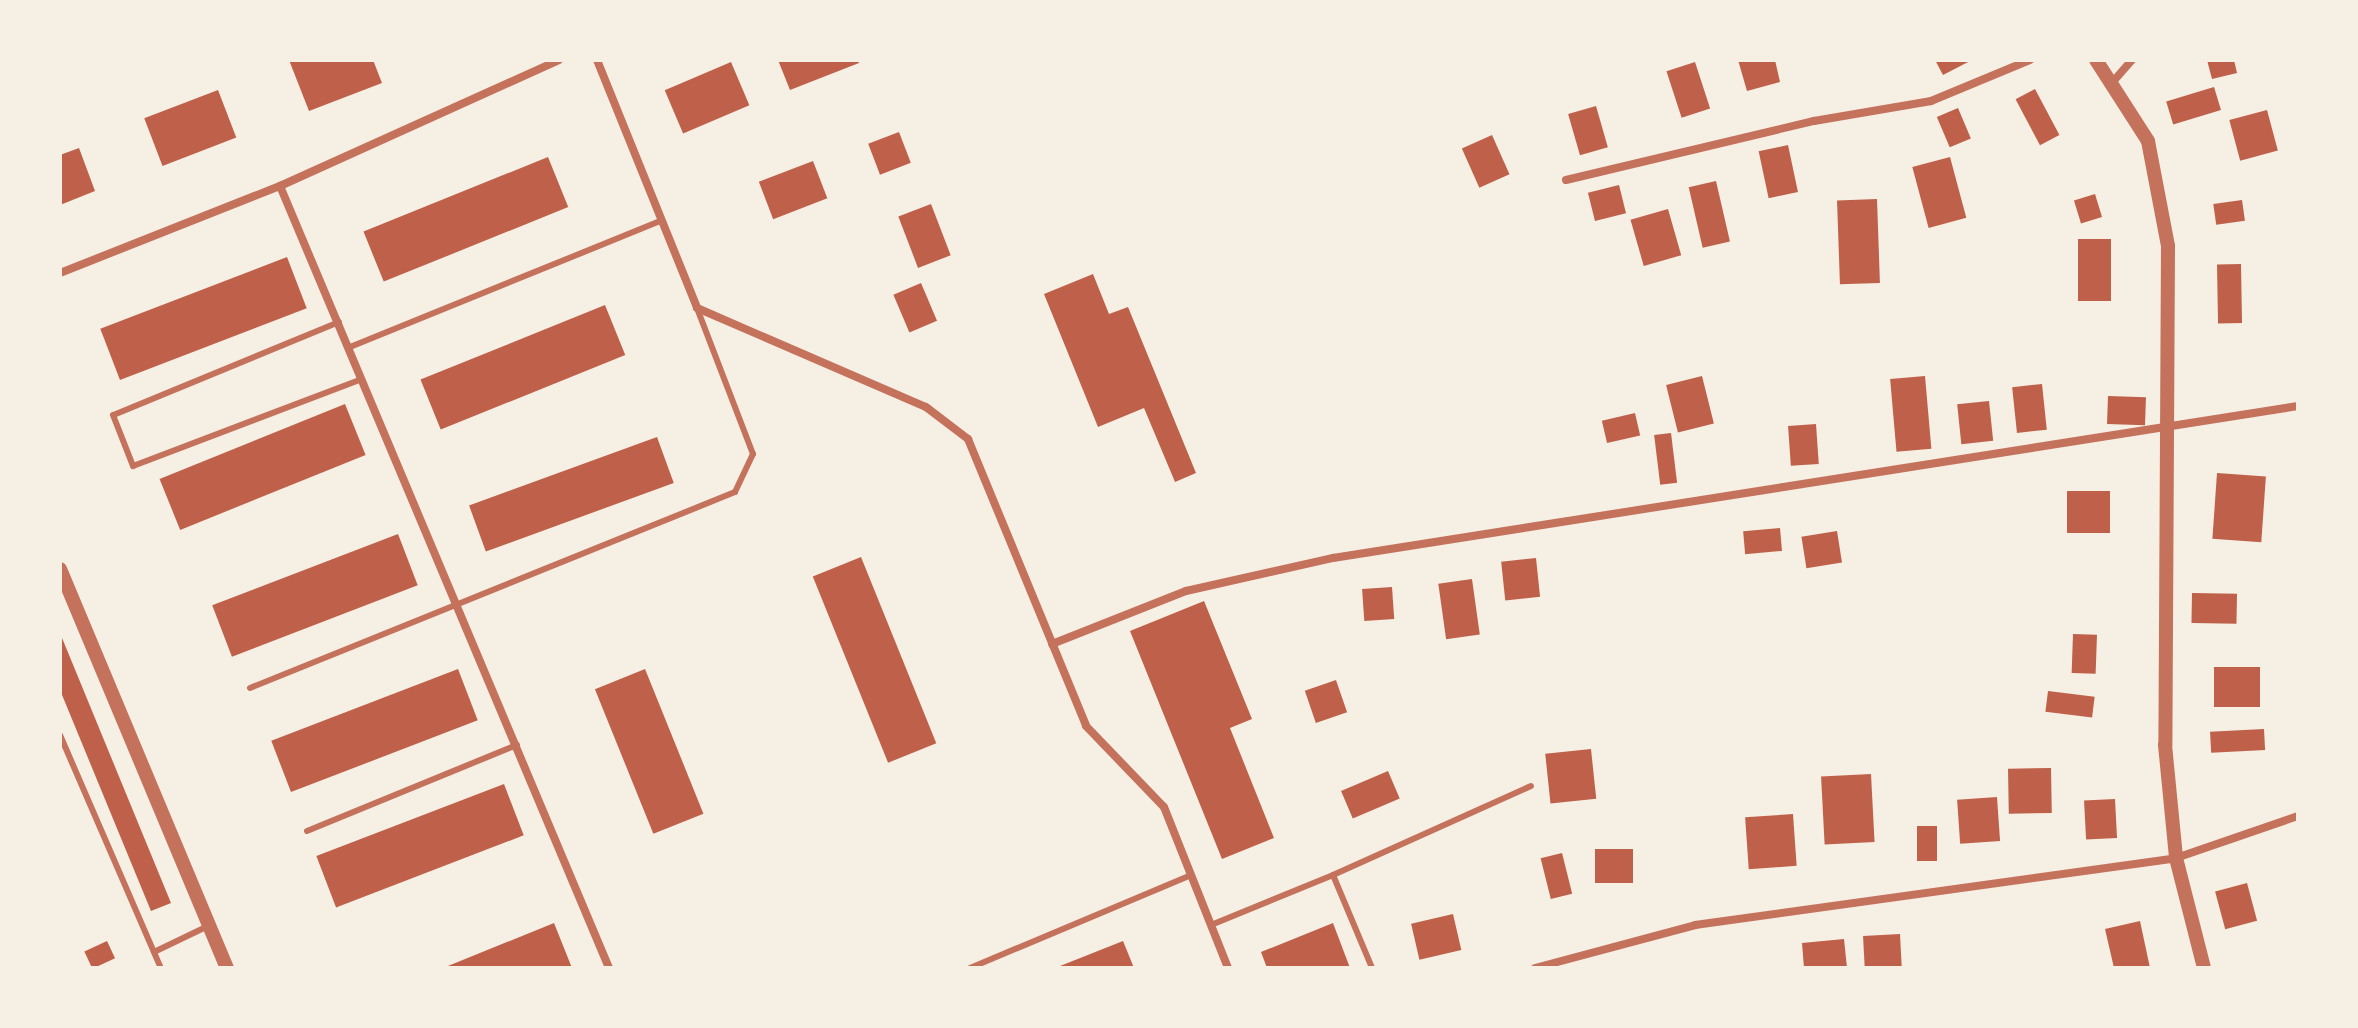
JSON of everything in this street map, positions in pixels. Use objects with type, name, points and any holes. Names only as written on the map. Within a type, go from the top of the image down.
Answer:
[{"type":"street","points":[[60,273],[280,186],[559,60]]},
{"type":"street","points":[[597,60],[697,308],[926,407],[968,439],[1086,726],[1164,807],[1228,968]]},
{"type":"street","points":[[1566,180],[1814,121],[1931,101],[2030,60]]},
{"type":"street","points":[[2096,60],[2148,141],[2168,246],[2165,745],[2176,858],[2204,968]]},
{"type":"street","points":[[2111,84],[2132,60]]},
{"type":"street","points":[[280,186],[460,604],[609,968]]},
{"type":"street","points":[[1052,644],[1186,591],[1333,558],[2169,430],[2298,406]]},
{"type":"street","points":[[60,569],[227,968]]},
{"type":"street","points":[[1535,968],[1695,925],[2176,858],[2298,816]]},
{"type":"lane","points":[[350,347],[661,221]]},
{"type":"lane","points":[[250,688],[735,492],[753,454],[697,308]]},
{"type":"lane","points":[[339,322],[113,415],[133,466],[363,378]]},
{"type":"lane","points":[[60,735],[161,968]]},
{"type":"lane","points":[[307,831],[517,745]]},
{"type":"lane","points":[[1211,925],[1333,875],[1531,786]]},
{"type":"lane","points":[[970,968],[1191,875]]},
{"type":"lane","points":[[1333,875],[1372,968]]},
{"type":"lane","points":[[154,952],[209,925]]},
{"type":"building","points":[[289,60],[373,60],[382,83],[309,111]]},
{"type":"building","points":[[778,60],[858,60],[859,63],[790,90]]},
{"type":"building","points":[[1738,60],[1775,60],[1780,82],[1747,91]]},
{"type":"building","points":[[1935,60],[1972,60],[1943,75]]},
{"type":"building","points":[[2207,60],[2234,60],[2237,73],[2212,79]]},
{"type":"building","points":[[731,62],[749,105],[683,133],[665,90]]},
{"type":"building","points":[[1695,62],[1710,109],[1682,118],[1666,71]]},
{"type":"building","points":[[2214,87],[2221,110],[2173,125],[2166,102]]},
{"type":"building","points":[[2035,89],[2059,135],[2040,145],[2016,99]]},
{"type":"building","points":[[218,90],[236,138],[163,166],[144,118]]},
{"type":"building","points":[[1596,106],[1608,147],[1580,155],[1568,114]]},
{"type":"building","points":[[1958,108],[1971,138],[1950,147],[1937,117]]},
{"type":"building","points":[[2267,110],[2278,151],[2240,161],[2229,120]]},
{"type":"building","points":[[899,132],[911,163],[880,175],[868,144]]},
{"type":"building","points":[[1492,135],[1509,174],[1479,188],[1462,148]]},
{"type":"building","points":[[1788,145],[1798,192],[1769,198],[1759,151]]},
{"type":"building","points":[[79,148],[95,191],[60,205],[60,155]]},
{"type":"building","points":[[548,157],[568,207],[384,282],[363,232]]},
{"type":"building","points":[[1950,157],[1966,218],[1929,228],[1912,167]]},
{"type":"building","points":[[813,161],[827,198],[773,219],[759,182]]},
{"type":"building","points":[[1716,181],[1730,241],[1703,248],[1689,187]]},
{"type":"building","points":[[1619,185],[1626,213],[1595,221],[1588,193]]},
{"type":"building","points":[[2095,194],[2102,217],[2081,223],[2074,200]]},
{"type":"building","points":[[1877,199],[1880,283],[1840,284],[1837,200]]},
{"type":"building","points":[[2242,200],[2245,221],[2216,225],[2213,204]]},
{"type":"building","points":[[931,204],[951,255],[918,268],[898,217]]},
{"type":"building","points":[[1668,209],[1681,255],[1644,266],[1631,220]]},
{"type":"building","points":[[2078,239],[2111,239],[2111,301],[2078,301]]},
{"type":"building","points":[[287,257],[307,308],[120,380],[100,329]]},
{"type":"building","points":[[2217,264],[2241,264],[2242,323],[2218,323]]},
{"type":"building","points":[[1093,274],[1109,314],[1128,307],[1196,473],[1175,482],[1144,408],[1098,427],[1044,294]]},
{"type":"building","points":[[921,283],[937,321],[909,332],[893,295]]},
{"type":"building","points":[[605,305],[625,355],[441,430],[420,380]]},
{"type":"building","points":[[1702,376],[1714,424],[1678,432],[1666,385]]},
{"type":"building","points":[[1925,376],[1931,449],[1896,452],[1890,379]]},
{"type":"building","points":[[2042,384],[2047,430],[2017,433],[2012,387]]},
{"type":"building","points":[[2108,396],[2146,397],[2145,425],[2107,424]]},
{"type":"building","points":[[1989,401],[1993,441],[1961,444],[1957,404]]},
{"type":"building","points":[[345,404],[366,455],[180,530],[160,479]]},
{"type":"building","points":[[1635,413],[1640,435],[1607,443],[1602,421]]},
{"type":"building","points":[[1816,424],[1819,464],[1791,466],[1788,426]]},
{"type":"building","points":[[1671,433],[1677,483],[1660,485],[1654,435]]},
{"type":"building","points":[[657,437],[674,483],[486,551],[469,505]]},
{"type":"building","points":[[2217,473],[2266,476],[2261,542],[2212,539]]},
{"type":"building","points":[[2067,491],[2110,491],[2110,533],[2067,533]]},
{"type":"building","points":[[1780,528],[1782,551],[1745,554],[1743,531]]},
{"type":"building","points":[[1837,531],[1842,563],[1806,568],[1801,537]]},
{"type":"building","points":[[398,534],[418,585],[232,657],[212,605]]},
{"type":"building","points":[[861,557],[936,743],[888,763],[813,576]]},
{"type":"building","points":[[1536,558],[1540,597],[1505,600],[1501,562]]},
{"type":"building","points":[[1472,579],[1480,634],[1446,639],[1438,584]]},
{"type":"building","points":[[1392,587],[1394,619],[1364,621],[1362,589]]},
{"type":"building","points":[[2192,593],[2237,594],[2236,624],[2191,623]]},
{"type":"building","points":[[1204,601],[1252,719],[1230,728],[1274,838],[1222,859],[1130,631]]},
{"type":"building","points":[[60,633],[171,903],[151,911],[60,690]]},
{"type":"building","points":[[2073,634],[2097,635],[2096,674],[2072,673]]},
{"type":"building","points":[[2214,667],[2260,667],[2260,707],[2214,707]]},
{"type":"building","points":[[458,669],[478,720],[291,792],[271,741]]},
{"type":"building","points":[[645,669],[703,814],[653,834],[595,689]]},
{"type":"building","points":[[1336,680],[1347,712],[1316,723],[1305,691]]},
{"type":"building","points":[[2048,691],[2095,697],[2092,718],[2045,712]]},
{"type":"building","points":[[2264,729],[2265,750],[2211,753],[2210,732]]},
{"type":"building","points":[[1591,749],[1596,799],[1550,804],[1545,754]]},
{"type":"building","points":[[2051,768],[2052,813],[2009,814],[2008,769]]},
{"type":"building","points":[[1388,771],[1400,799],[1353,819],[1341,791]]},
{"type":"building","points":[[1871,774],[1875,842],[1825,845],[1821,777]]},
{"type":"building","points":[[504,784],[524,835],[336,907],[316,856]]},
{"type":"building","points":[[1997,797],[2000,841],[1960,844],[1957,800]]},
{"type":"building","points":[[2115,799],[2117,838],[2086,840],[2084,801]]},
{"type":"building","points":[[1793,814],[1797,866],[1749,869],[1745,817]]},
{"type":"building","points":[[1917,826],[1937,826],[1937,861],[1917,861]]},
{"type":"building","points":[[1595,849],[1633,849],[1633,883],[1595,883]]},
{"type":"building","points":[[1562,853],[1572,894],[1551,899],[1541,858]]},
{"type":"building","points":[[2247,883],[2257,921],[2225,929],[2215,892]]},
{"type":"building","points":[[1453,914],[1461,950],[1419,960],[1411,924]]},
{"type":"building","points":[[2140,921],[2150,968],[2114,968],[2105,929]]},
{"type":"building","points":[[554,923],[572,968],[443,968]]},
{"type":"building","points":[[1333,923],[1350,968],[1267,968],[1261,952]]},
{"type":"building","points":[[1900,934],[1902,968],[1865,968],[1863,936]]},
{"type":"building","points":[[1844,939],[1847,968],[1804,968],[1802,943]]},
{"type":"building","points":[[107,941],[115,958],[92,968],[84,952]]},
{"type":"building","points":[[1123,941],[1134,968],[1055,968]]}]
